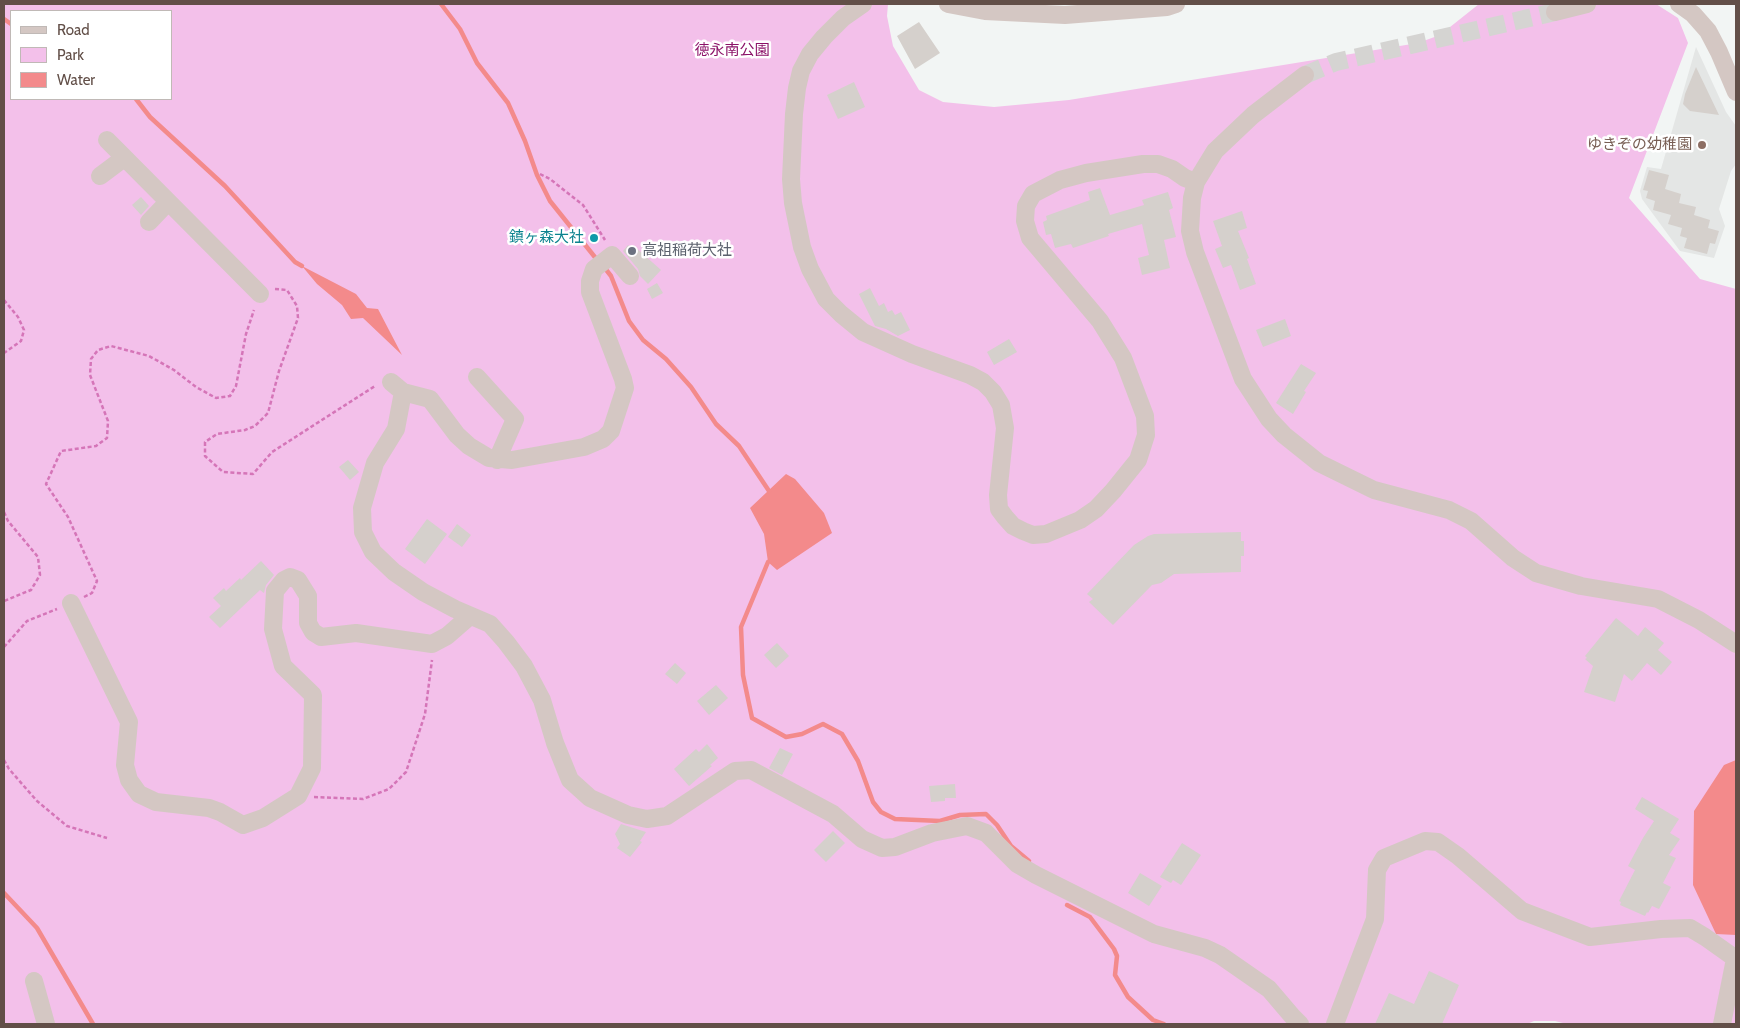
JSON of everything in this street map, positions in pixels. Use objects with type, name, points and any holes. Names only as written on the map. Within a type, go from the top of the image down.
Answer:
[{"type":"street","points":[[863,4],[843,18],[824,37],[810,54],[801,71],[794,114],[791,179],[793,203],[802,247],[810,269],[826,299],[857,328],[895,347],[970,375],[983,382],[993,392],[1001,405],[1005,428],[998,495],[999,509],[1013,526],[1033,535],[1046,534],[1080,520],[1096,509],[1113,492],[1138,460],[1146,435],[1145,416],[1123,358],[1100,321],[1030,238],[1025,221],[1026,206],[1033,194],[1060,180],[1086,173],[1143,164],[1158,164],[1196,182]]},
{"type":"street","points":[[948,4],[985,11],[1066,15],[1167,7],[1176,4]]},
{"type":"street","points":[[1555,12],[1587,4]]},
{"type":"street","points":[[1679,4],[1693,14],[1708,31],[1736,92]]},
{"type":"street","points":[[1305,75],[1253,115],[1215,151],[1196,182],[1192,198],[1190,231],[1195,252],[1244,380],[1269,419],[1284,435],[1319,462],[1346,477],[1374,490],[1449,510],[1471,521],[1513,558],[1536,573],[1581,586],[1658,599],[1699,620],[1736,644]]},
{"type":"street","points":[[107,140],[260,294]]},
{"type":"street","points":[[100,176],[124,158]]},
{"type":"street","points":[[149,222],[168,202]]},
{"type":"street","points":[[630,276],[612,255],[594,269],[590,281],[590,292],[624,379],[625,388],[611,431],[603,439],[584,447],[512,460],[489,458],[469,446],[457,435],[430,399],[397,387],[396,429],[375,463],[362,508],[363,532],[373,552],[394,572],[424,592],[470,616],[490,624],[506,642],[524,666],[542,700],[555,743],[570,780],[590,798],[628,815],[647,819],[667,816],[735,771],[750,770],[833,814],[862,839],[882,848],[895,847],[932,833],[967,826],[986,832],[1017,864],[1036,875],[1154,934],[1205,948],[1220,955],[1269,989],[1300,1024]]},
{"type":"street","points":[[477,377],[515,419],[497,460]]},
{"type":"street","points":[[72,603],[130,722],[125,765],[129,780],[139,794],[156,802],[209,808],[243,825],[262,818],[298,796],[312,768],[313,695],[284,666],[273,629],[275,591],[284,580],[290,577],[298,580],[308,596],[308,623],[313,632],[320,637],[356,633],[432,644],[446,636],[470,616]]},
{"type":"street","points":[[1335,1024],[1375,919],[1377,870],[1384,858],[1425,841],[1438,842],[1505,895],[1522,911],[1590,937],[1662,929],[1690,928],[1705,937],[1736,959],[1722,1024]]},
{"type":"street","points":[[34,981],[46,1024]]},
{"type":"path","points":[[540,174],[550,179],[583,205],[601,231],[612,255]]},
{"type":"path","points":[[4,647],[27,621],[92,593],[97,581],[68,517],[46,484],[61,451],[96,446],[107,438],[108,421],[90,376],[91,360],[98,350],[111,346],[149,356],[216,398],[230,396],[236,386],[246,334],[260,294],[272,288],[287,290],[297,306],[298,318],[279,371],[268,413],[255,426],[245,430],[217,434],[205,442],[205,456],[222,472],[253,474],[272,452],[375,386],[397,387]]},
{"type":"path","points":[[4,300],[18,317],[24,330],[21,341],[4,353]]},
{"type":"path","points":[[4,512],[8,521],[38,557],[40,575],[31,590],[4,601]]},
{"type":"path","points":[[298,796],[363,799],[389,789],[406,772],[425,714],[432,644]]},
{"type":"path","points":[[4,760],[9,769],[37,801],[67,826],[107,838]]},
{"type":"shaded area","name":"ゆきぞの幼稚園","points":[[1696,47],[1726,112],[1736,126],[1736,164],[1731,171],[1719,209],[1725,226],[1714,258],[1680,251],[1642,199],[1640,191],[1647,167],[1661,169]]},
{"type":"green space","name":"徳永南公園","points":[[4,4],[888,4],[887,16],[893,46],[919,90],[943,102],[994,107],[1069,100],[1418,43],[1440,35],[1479,4],[1656,4],[1678,18],[1688,43],[1629,198],[1700,279],[1736,289],[1736,1024],[1567,1024],[1555,1021],[1534,1021],[1527,1024],[4,1024]]},
{"type":"water","points":[[302,266],[356,294],[367,308],[378,309],[402,355],[363,318],[351,319],[342,305],[317,284]]},
{"type":"water","points":[[786,474],[795,479],[824,513],[832,533],[777,570],[768,562],[764,534],[750,508]]},
{"type":"water","points":[[1736,760],[1736,935],[1716,934],[1693,885],[1694,811],[1724,765]]},
{"type":"building","points":[[919,22],[940,53],[915,69],[897,36]]},
{"type":"building","points":[[1696,67],[1719,115],[1690,111],[1683,104]]},
{"type":"building","points":[[854,82],[865,107],[838,119],[827,95]]},
{"type":"building","points":[[1649,170],[1669,175],[1665,189],[1681,194],[1679,203],[1696,207],[1694,215],[1710,220],[1708,228],[1719,231],[1715,244],[1710,243],[1707,254],[1684,248],[1687,238],[1680,236],[1682,228],[1668,224],[1671,215],[1653,210],[1655,201],[1646,198],[1648,191],[1643,190]]},
{"type":"building","points":[[1100,188],[1110,215],[1144,205],[1142,200],[1168,192],[1173,208],[1169,210],[1176,237],[1164,240],[1170,268],[1142,275],[1138,258],[1149,255],[1142,224],[1108,234],[1109,236],[1073,248],[1071,244],[1055,248],[1051,234],[1046,235],[1043,222],[1047,220],[1046,216],[1090,200],[1088,192]]},
{"type":"building","points":[[141,197],[149,206],[141,215],[132,205]]},
{"type":"building","points":[[1242,211],[1247,228],[1238,231],[1249,258],[1247,259],[1256,284],[1240,290],[1231,265],[1223,268],[1215,249],[1222,246],[1213,221]]},
{"type":"building","points":[[628,245],[631,248],[634,246],[661,270],[648,284],[640,276],[638,269],[623,251]]},
{"type":"building","points":[[657,283],[663,293],[652,299],[647,289]]},
{"type":"building","points":[[870,288],[879,306],[884,303],[888,312],[892,310],[895,315],[901,312],[910,330],[898,336],[886,329],[875,326],[859,294]]},
{"type":"building","points":[[1285,319],[1291,336],[1263,347],[1256,330]]},
{"type":"building","points":[[1009,339],[1017,352],[994,365],[987,352]]},
{"type":"building","points":[[1301,364],[1316,373],[1304,391],[1306,392],[1293,414],[1276,403]]},
{"type":"building","points":[[348,460],[359,472],[350,480],[339,467]]},
{"type":"building","points":[[427,519],[447,534],[425,564],[405,549]]},
{"type":"building","points":[[457,524],[471,535],[462,547],[448,537]]},
{"type":"building","points":[[1241,532],[1241,541],[1244,541],[1244,556],[1241,556],[1241,572],[1174,574],[1161,583],[1152,585],[1113,625],[1089,602],[1093,599],[1087,594],[1134,545],[1148,536],[1154,534]]},
{"type":"building","points":[[261,561],[274,575],[266,585],[264,593],[260,590],[220,628],[209,617],[221,606],[213,598],[224,588],[226,591],[240,578],[241,580]]},
{"type":"building","points":[[1616,618],[1638,636],[1645,627],[1664,643],[1658,650],[1672,662],[1661,675],[1647,663],[1632,681],[1624,674],[1615,702],[1584,692],[1593,666],[1585,659],[1587,658],[1585,656]]},
{"type":"building","points":[[777,643],[789,656],[776,668],[764,655]]},
{"type":"building","points":[[675,663],[686,673],[677,684],[665,674]]},
{"type":"building","points":[[716,685],[728,698],[709,715],[697,701]]},
{"type":"building","points":[[707,744],[718,758],[710,765],[712,766],[689,786],[674,769],[696,749],[699,752]]},
{"type":"building","points":[[780,748],[793,754],[782,775],[769,768]]},
{"type":"building","points":[[955,784],[956,798],[945,798],[945,801],[931,802],[929,786]]},
{"type":"building","points":[[1642,797],[1679,819],[1670,833],[1680,839],[1669,855],[1676,858],[1663,883],[1671,887],[1659,909],[1652,906],[1645,916],[1620,905],[1621,902],[1619,901],[1635,870],[1628,866],[1654,821],[1635,809]]},
{"type":"building","points":[[621,824],[646,832],[640,841],[642,842],[630,857],[617,848],[620,844],[615,834]]},
{"type":"building","points":[[833,831],[845,843],[826,862],[814,850]]},
{"type":"building","points":[[1182,843],[1201,855],[1181,885],[1173,880],[1171,883],[1160,877]]},
{"type":"building","points":[[1140,873],[1162,886],[1149,906],[1128,893]]},
{"type":"building","points":[[1429,971],[1459,985],[1442,1024],[1375,1024],[1389,993],[1414,1004]]},
{"type":"waterway","points":[[441,4],[460,29],[477,63],[508,103],[525,141],[537,175],[550,201],[598,261]]},
{"type":"waterway","points":[[4,19],[10,23]]},
{"type":"waterway","points":[[137,100],[150,117],[225,186],[295,262],[302,266]]},
{"type":"waterway","points":[[604,267],[611,276],[629,321],[643,340],[666,359],[691,387],[716,424],[739,446],[769,491]]},
{"type":"waterway","points":[[768,562],[741,627],[743,675],[752,718],[786,737],[802,734],[823,724],[842,734],[858,761],[873,802],[881,812],[895,819],[940,821],[960,815],[986,814],[997,825],[1011,846],[1029,861]]},
{"type":"waterway","points":[[4,893],[37,928],[93,1024]]},
{"type":"waterway","points":[[1067,905],[1090,917],[1114,949],[1117,956],[1115,975],[1128,997],[1153,1020],[1164,1024]]},
{"type":"tunnel","points":[[1305,75],[1336,62],[1555,12]]},
{"type":"place","name":"ゆきぞの幼稚園","points":[[1702,145]]},
{"type":"place","name":"鎮ヶ森大社","points":[[594,238]]},
{"type":"place","name":"高祖稲荷大社","points":[[632,251]]}]
